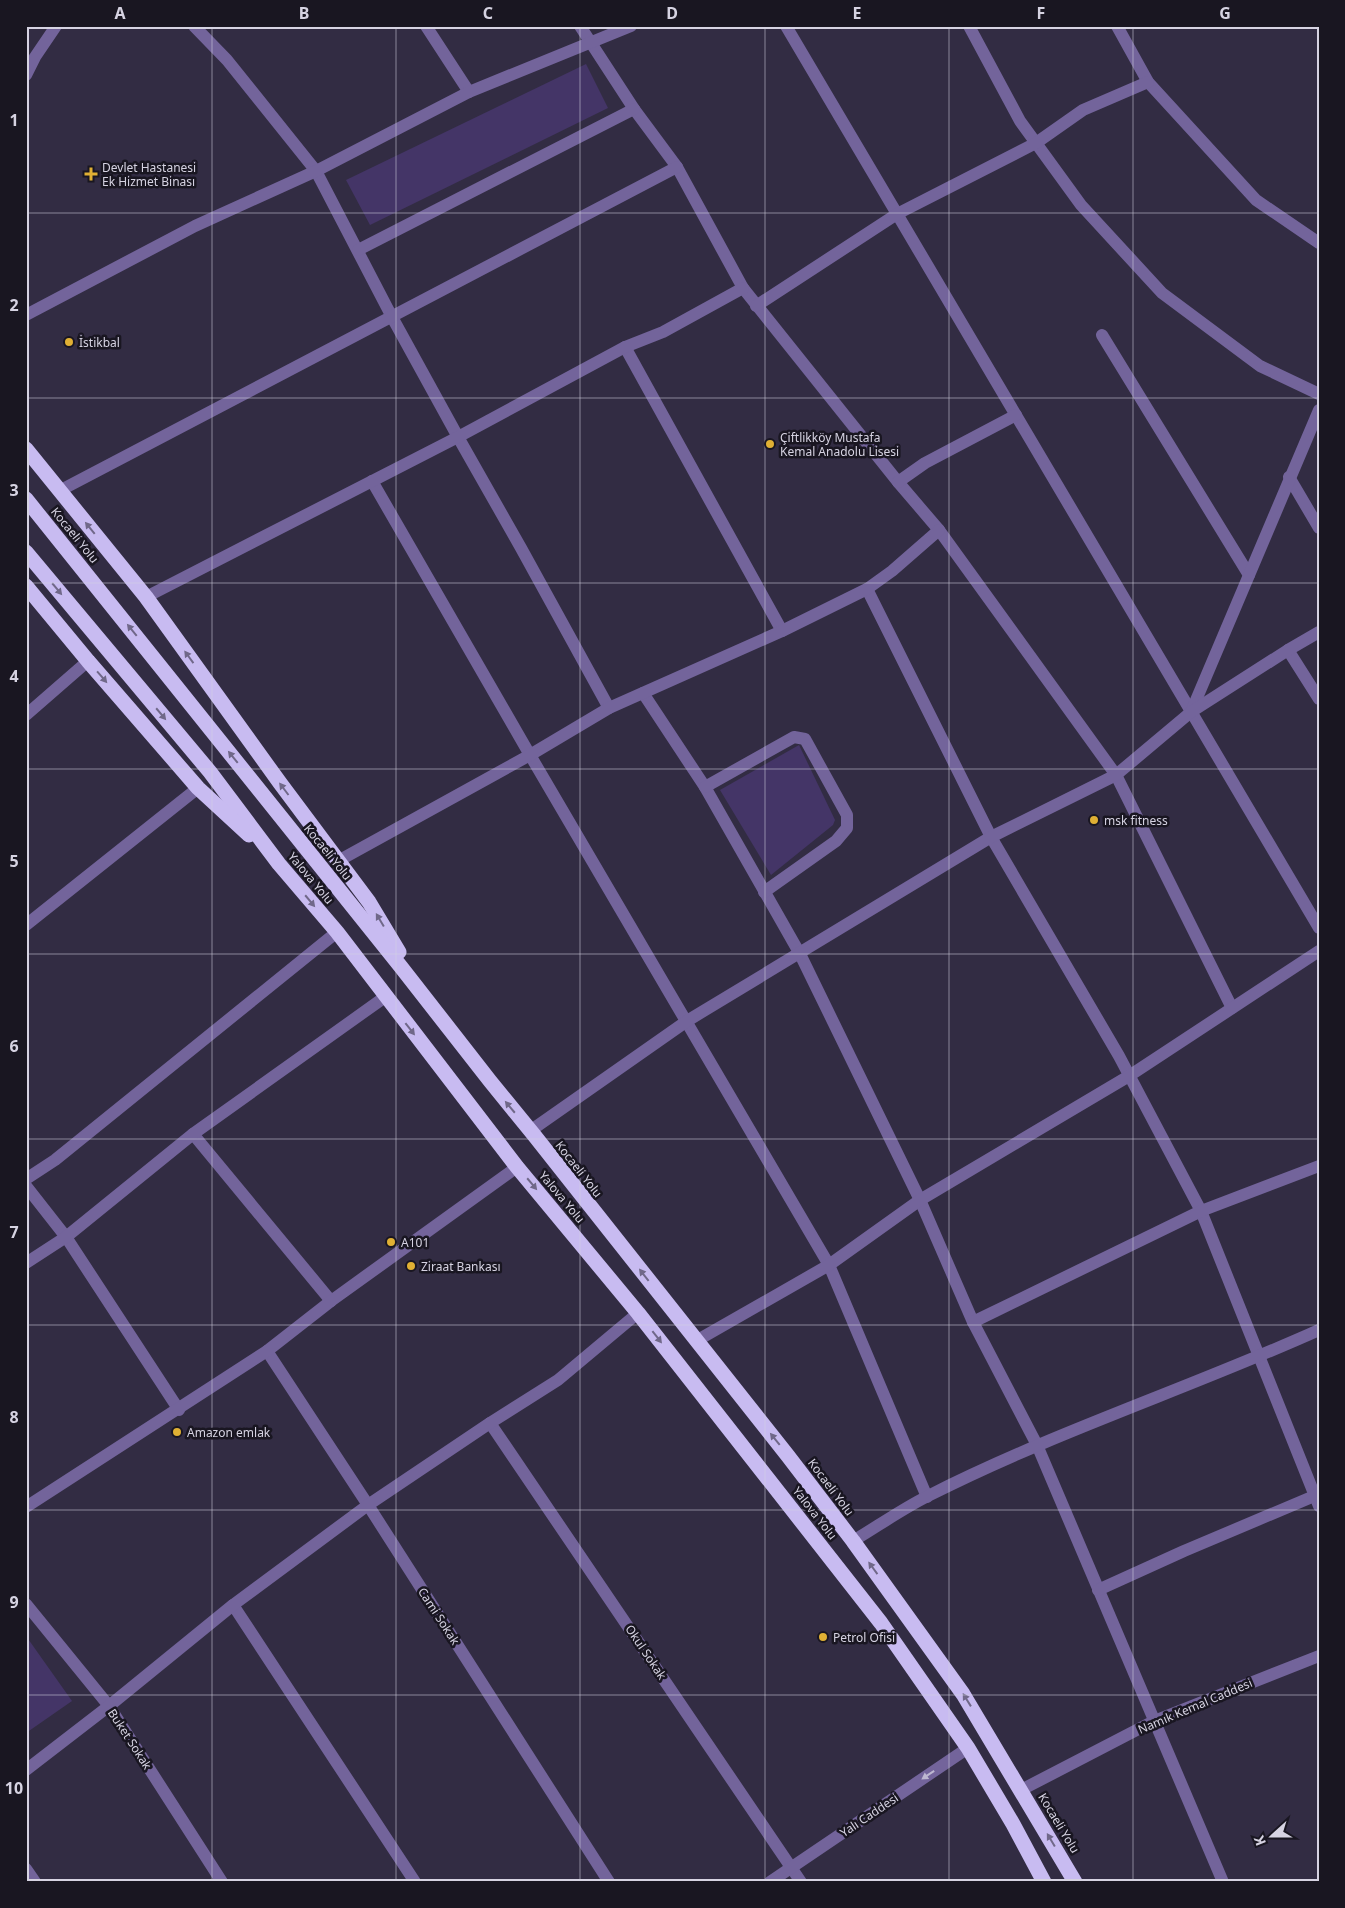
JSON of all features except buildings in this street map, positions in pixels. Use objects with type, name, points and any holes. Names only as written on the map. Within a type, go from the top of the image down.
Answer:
[{"type":"highway","points":[[26,449],[146,597],[280,784],[369,902],[432,1007]]},
{"type":"highway","name":"Kocaeli̇ Yolu","points":[[26,499],[530,1130],[853,1541],[963,1694],[1022,1790],[1075,1882]]},
{"type":"highway","name":"Yalova Yolu","points":[[26,552],[210,772],[279,864],[337,932],[517,1167],[638,1313],[881,1623],[968,1748],[1013,1824],[1044,1882]]},
{"type":"highway","points":[[26,586],[198,788],[279,864]]},
{"type":"street","points":[[26,75],[31,53],[56,26]]},
{"type":"street","points":[[194,26],[227,60],[316,171],[458,438],[609,708]]},
{"type":"street","points":[[426,26],[469,92]]},
{"type":"street","points":[[580,26],[634,110],[678,167],[743,288],[898,482],[939,530],[1116,775],[1232,1008]]},
{"type":"street","points":[[26,315],[195,226],[316,171],[469,92],[631,26]]},
{"type":"street","points":[[786,26],[1319,928]]},
{"type":"street","points":[[969,26],[1020,121],[1081,205],[1162,294],[1260,366],[1319,394]]},
{"type":"street","points":[[1117,26],[1148,82],[1256,200],[1319,243]]},
{"type":"street","points":[[756,306],[897,214],[1036,143],[1083,110],[1148,82]]},
{"type":"street","points":[[358,250],[634,110]]},
{"type":"street","points":[[59,491],[678,167]]},
{"type":"street","points":[[146,597],[458,438],[625,347],[663,332],[743,288]]},
{"type":"street","points":[[1102,335],[1248,575]]},
{"type":"street","points":[[625,347],[782,631]]},
{"type":"street","points":[[1191,712],[1319,410]]},
{"type":"street","points":[[898,482],[925,463],[1016,415]]},
{"type":"street","points":[[1289,477],[1319,528]]},
{"type":"street","points":[[372,481],[829,1265],[927,1496]]},
{"type":"street","points":[[338,861],[530,755],[609,708],[782,631],[867,588],[892,571],[939,530]]},
{"type":"street","points":[[867,588],[991,837],[1129,1076],[1201,1211],[1317,1499],[1184,1551],[1098,1590]]},
{"type":"street","points":[[530,1130],[687,1021],[991,837],[1116,775],[1191,712],[1319,632]]},
{"type":"street","points":[[1288,650],[1319,698]]},
{"type":"street","points":[[26,715],[88,661]]},
{"type":"street","points":[[643,693],[704,787],[800,954],[920,1200],[973,1322],[1037,1445],[1223,1882]]},
{"type":"street","points":[[704,787],[794,737],[805,739],[847,815],[847,828],[836,841],[764,892]]},
{"type":"street","points":[[26,925],[198,788]]},
{"type":"street","points":[[26,1179],[55,1160],[337,932]]},
{"type":"street","points":[[696,1340],[829,1265],[920,1200],[1129,1076],[1319,951]]},
{"type":"street","points":[[26,1263],[66,1237],[193,1134],[386,997]]},
{"type":"street","points":[[193,1134],[331,1302]]},
{"type":"street","points":[[973,1322],[1201,1211],[1319,1166]]},
{"type":"street","points":[[26,1507],[179,1410],[267,1351],[331,1302],[517,1167]]},
{"type":"street","points":[[26,1186],[66,1237],[179,1410]]},
{"type":"street","points":[[26,1770],[109,1706],[233,1605],[368,1505],[558,1380],[638,1313]]},
{"type":"street","points":[[853,1541],[927,1496],[1037,1445],[1260,1356],[1319,1330]]},
{"type":"street","name":"Cami Sokak","points":[[267,1351],[368,1505],[609,1882]]},
{"type":"street","name":"Okul Sokak","points":[[490,1423],[801,1882]]},
{"type":"street","name":"Buket Sokak","points":[[26,1604],[109,1706],[222,1882]]},
{"type":"street","points":[[233,1605],[415,1882]]},
{"type":"street","name":"Namık Kemal Caddesi","points":[[1022,1790],[1154,1721],[1319,1656]]},
{"type":"street","name":"Yalı Caddesi","points":[[770,1882],[968,1748]]},
{"type":"street","points":[[26,1868],[35,1882]]},
{"type":"shaded area","points":[[586,64],[608,108],[370,225],[346,180]]},
{"type":"shaded area","points":[[799,745],[835,820],[833,825],[771,875],[720,790]]},
{"type":"shaded area","points":[[26,1636],[72,1701],[26,1733]]},
{"type":"place","name":"Devlet Hastanesi Ek Hizmet Binası","points":[[91,174]]},
{"type":"place","name":"İstikbal","points":[[69,342]]},
{"type":"place","name":"Çiftlikköy Mustafa Kemal Anadolu Lisesi","points":[[770,444]]},
{"type":"place","name":"msk fitness","points":[[1094,820]]},
{"type":"place","name":"A101","points":[[391,1242]]},
{"type":"place","name":"Ziraat Bankası","points":[[411,1266]]},
{"type":"place","name":"Amazon emlak","points":[[177,1432]]},
{"type":"place","name":"Petrol Ofisi","points":[[823,1637]]}]
